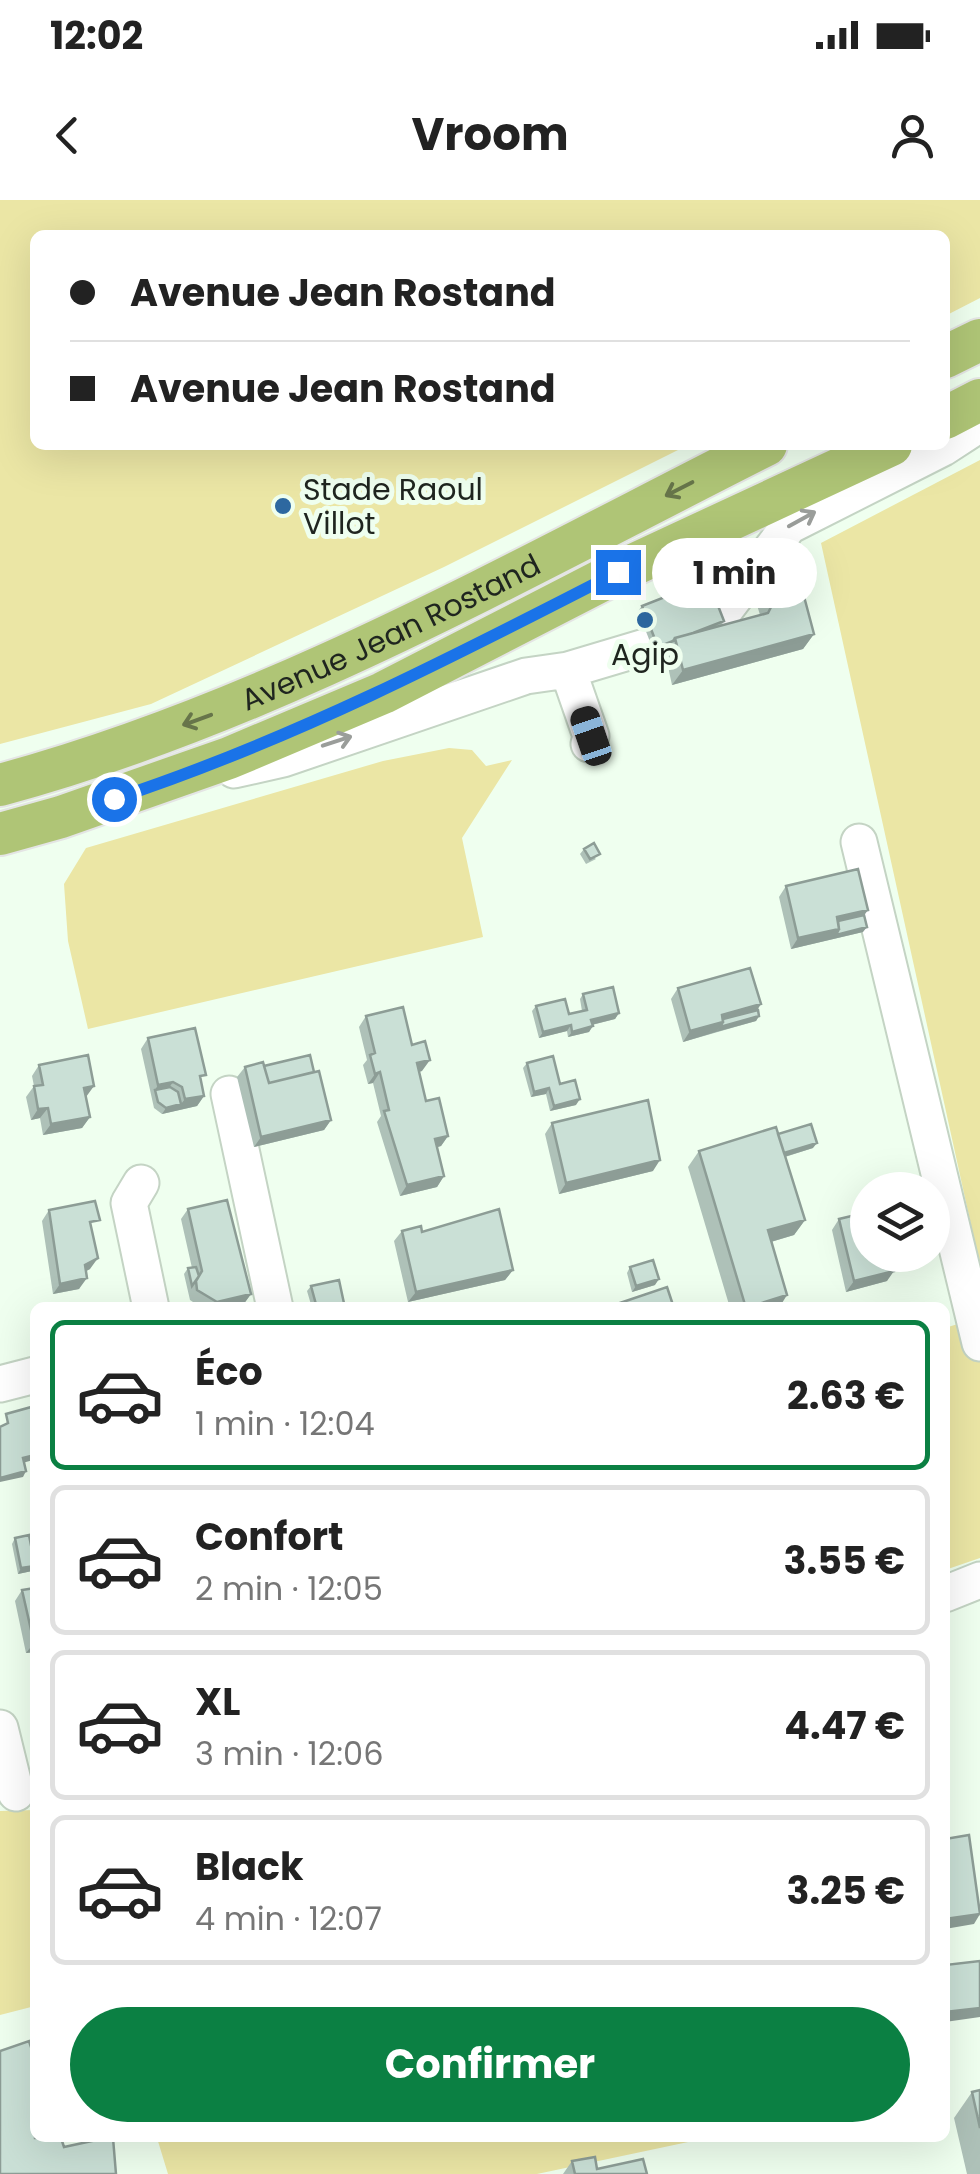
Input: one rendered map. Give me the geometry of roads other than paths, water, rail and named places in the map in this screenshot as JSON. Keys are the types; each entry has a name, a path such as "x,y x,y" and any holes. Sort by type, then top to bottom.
{"main road":[{"path":"950,355 980,340"},
{"path":"950,415 980,400"},
{"name":"Avenue Jean Rostand","path":"0,785 208,716 392,632 756,450"},
{"name":"Avenue Jean Rostand","path":"0,834 140,790 383,693 618,572 880,450"}],"street":[{"path":"950,443 980,424"},
{"path":"140,790 283,759 526,676 568,670 712,627 789,526 939,450"},
{"path":"568,670 591,736 589,744"},
{"path":"859,842 980,1343"},
{"path":"229,1094 274,1302"},
{"path":"141,1183 129,1203 150,1302"},
{"path":"0,1384 30,1376"},
{"path":"950,1592 980,1580"},
{"path":"0,1728 17,1793"}],"place":[{"name":"Stade Raoul Villot","path":"283,506"},
{"name":"Agip","path":"645,620"}]}
